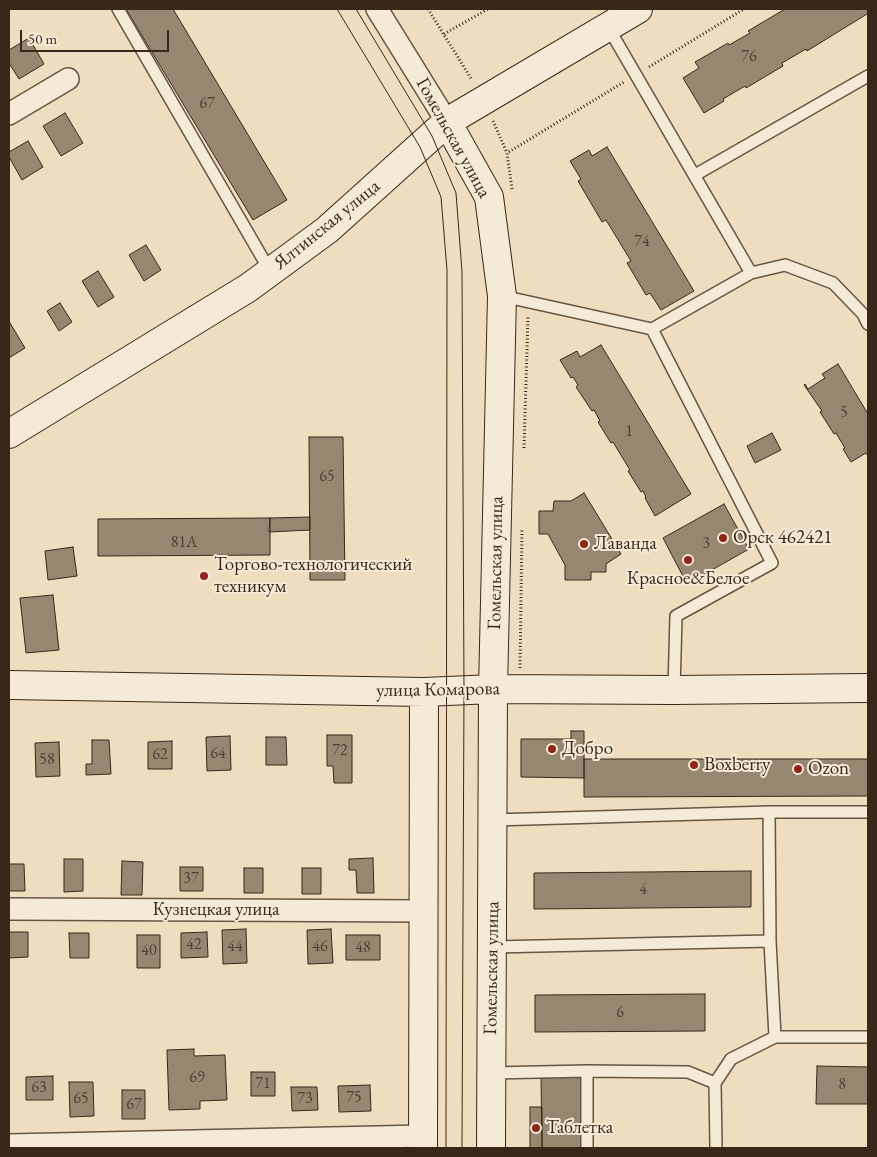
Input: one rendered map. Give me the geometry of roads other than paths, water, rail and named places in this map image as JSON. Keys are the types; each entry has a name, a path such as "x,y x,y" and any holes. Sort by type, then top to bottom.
{"main road":[{"name":"Ялтинская улица","path":"9,434 248,288 327,230 447,122 638,9"},
{"name":"Гомельская улица","path":"447,122 490,197 502,296 493,689 494,820 491,1148"},
{"name":"улица Комарова","path":"9,685 424,692 493,689 868,688"},
{"path":"423,1142 424,692"}],"street":[{"name":"Гомельская улица","path":"378,9 447,122"},
{"path":"9,114 68,79"},
{"name":"Кузнецкая улица","path":"9,909 424,911"},
{"path":"9,1144 423,1142"}],"lane":[{"path":"118,9 270,271"},
{"path":"608,27 751,273"},
{"path":"695,175 868,76"},
{"path":"502,296 652,329 751,273 785,265 833,283 863,314 868,324"},
{"path":"652,329 772,563 676,616 674,690"},
{"path":"769,812 770,941 775,1037"},
{"path":"494,820 769,812 868,812"},
{"path":"492,947 770,941"},
{"path":"716,1148 715,1083 732,1059 775,1037 868,1037"},
{"path":"491,1073 587,1071 688,1072 715,1083"},
{"path":"587,1071 587,1148"}],"tram line":[{"path":"337,9 420,147 441,197 447,270 446,1148"},
{"path":"356,9 432,136 456,193 462,272 464,690 462,1148"}],"place":[{"name":"Орск 462421","path":"723,538"},
{"name":"Лаванда","path":"584,544"},
{"name":"Красное&Белое","path":"688,560"},
{"name":"Торгово-технологический техникум","path":"204,576"},
{"name":"Добро","path":"552,749"},
{"name":"Boxberry","path":"694,765"},
{"name":"Ozon","path":"798,769"},
{"name":"Таблетка","path":"536,1128"}]}
